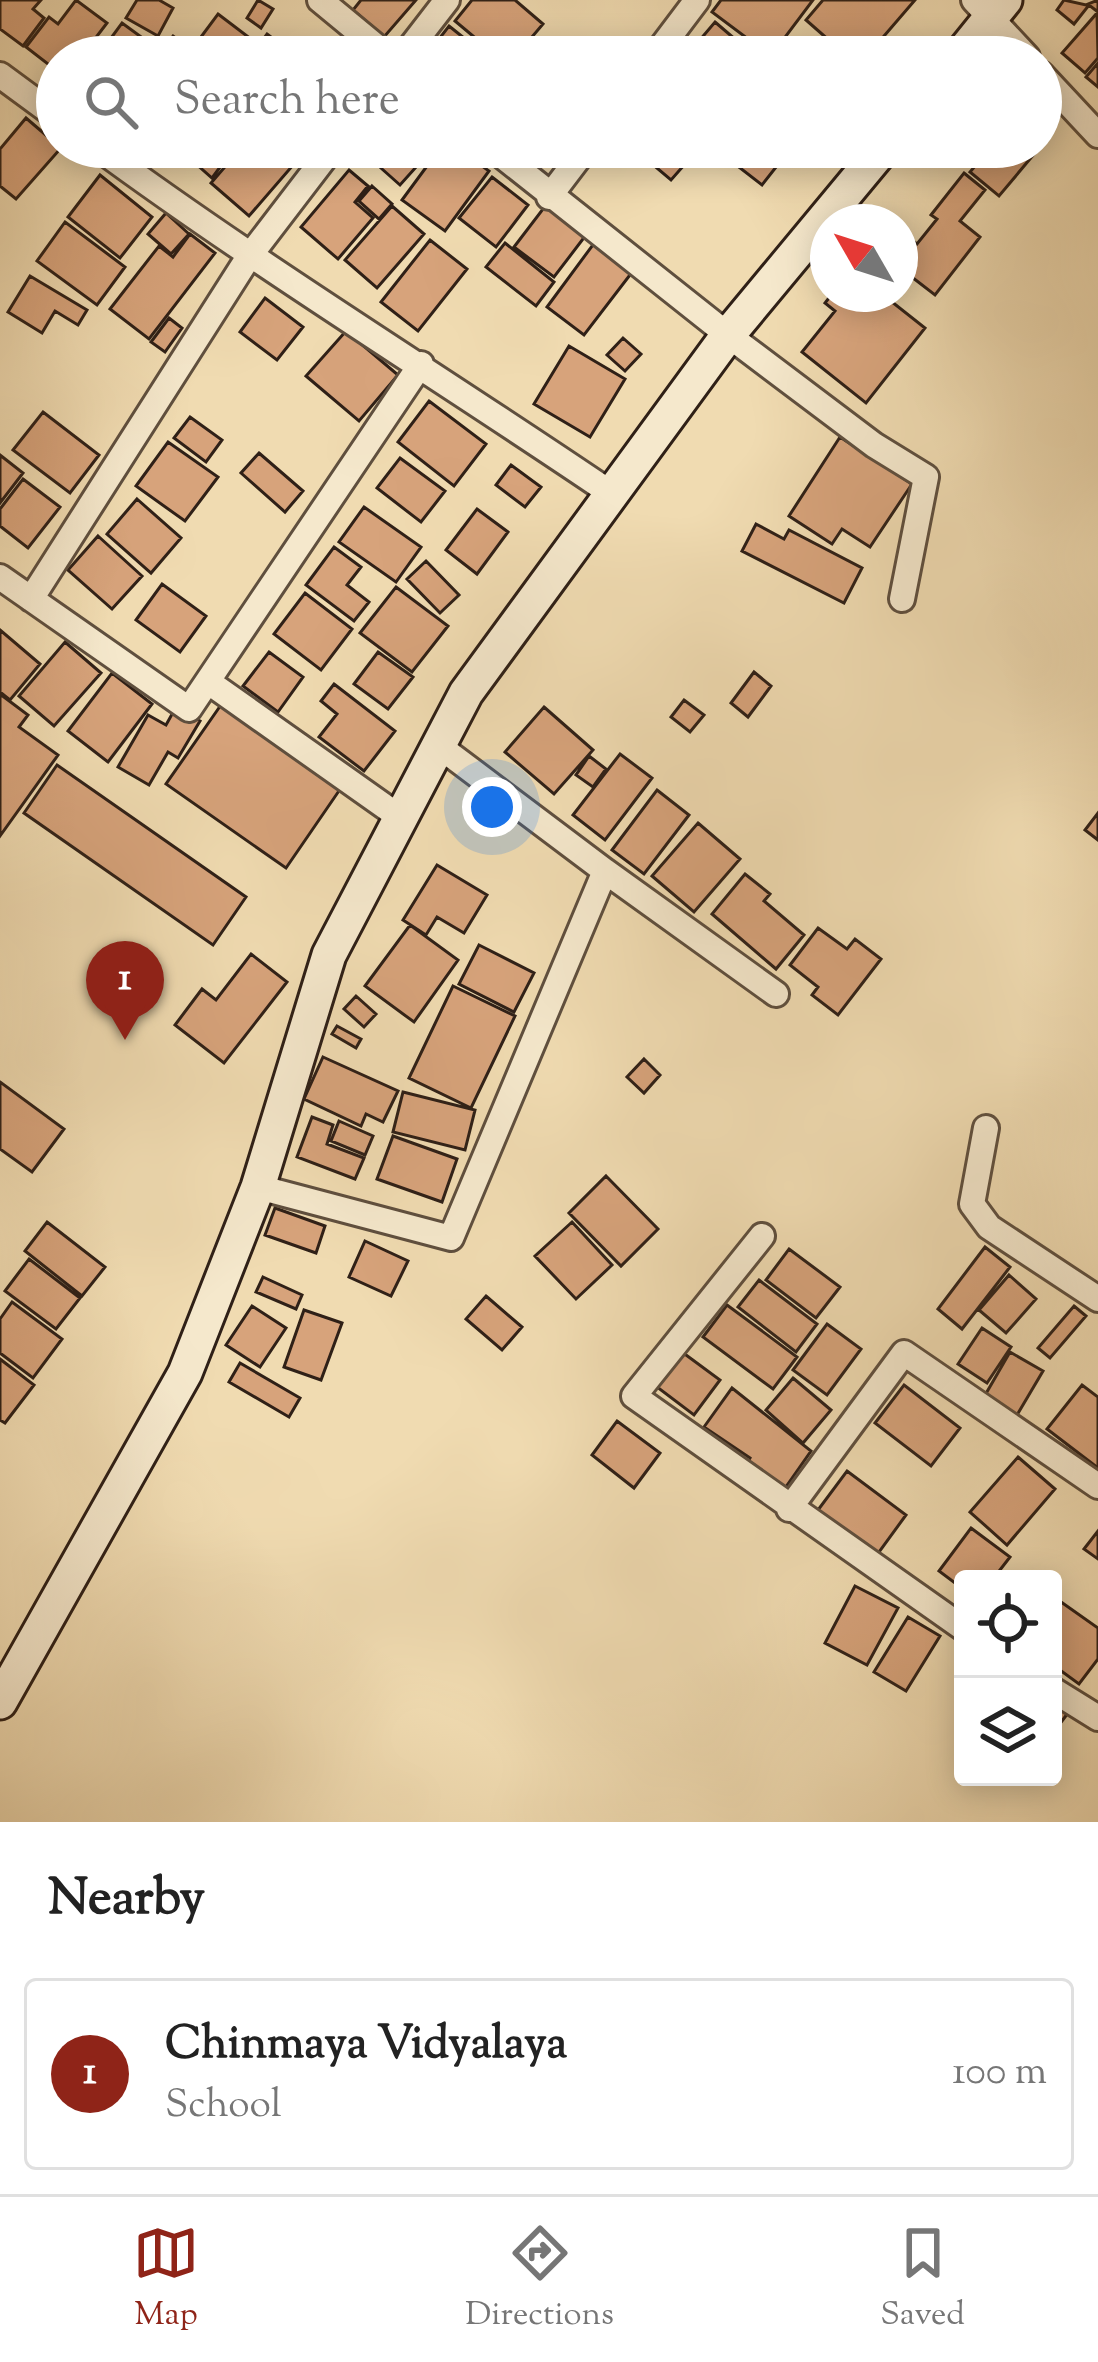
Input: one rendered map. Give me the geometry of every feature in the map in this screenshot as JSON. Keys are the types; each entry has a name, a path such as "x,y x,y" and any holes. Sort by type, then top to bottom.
{"main road":[{"path":"971,36 991,5"},
{"path":"0,1702 185,1372 258,1187 329,955 466,693 728,335 867,168"}],"street":[{"path":"320,0 364,36"},
{"path":"419,36 447,0"},
{"path":"670,36 697,0"},
{"path":"991,5 1012,36"},
{"path":"0,75 36,102"},
{"path":"1062,96 1098,135"},
{"path":"126,168 248,258 421,364 609,492"},
{"path":"31,598 248,258 318,168"},
{"path":"515,168 874,445 926,476 902,599"},
{"path":"549,197 571,168"},
{"path":"0,577 189,709 421,364"},
{"path":"210,683 401,818"},
{"path":"439,746 776,994"},
{"path":"258,1187 451,1238 604,871"},
{"path":"986,1128 972,1204 989,1227 1098,1299"},
{"path":"762,1236 634,1396 954,1622"},
{"path":"789,1509 904,1353 1098,1486"},
{"path":"1062,1696 1098,1718"}],"building":[{"path":"0,0 41,0 33,9 44,18 23,46 0,29"},
{"path":"76,0 107,23 97,36 36,36 36,55 26,47 49,17 58,24"},
{"path":"137,0 159,0 173,8 158,36 126,18"},
{"path":"258,0 273,9 261,28 247,18"},
{"path":"361,0 416,0 385,36 353,10"},
{"path":"472,0 515,0 543,24 533,36 473,36 455,21"},
{"path":"721,0 813,0 786,36 744,36 712,12"},
{"path":"823,0 915,0 884,36 824,36 806,20"},
{"path":"1064,0 1086,5 1098,0 1098,12 1089,5 1074,24 1057,10"},
{"path":"1097,13 1098,58 1085,73 1062,53"},
{"path":"218,14 247,36 202,36"},
{"path":"715,22 731,36 703,36"},
{"path":"122,23 140,36 112,36"},
{"path":"449,26 462,36 441,36"},
{"path":"1098,63 1098,87 1086,77"},
{"path":"26,118 36,127 36,168 43,168 16,199 0,186 0,149"},
{"path":"201,168 219,168 212,178"},
{"path":"224,168 291,168 249,216 211,183"},
{"path":"381,168 415,168 400,185"},
{"path":"426,168 489,171 445,231 402,200"},
{"path":"657,168 682,168 671,180"},
{"path":"740,168 775,168 762,185"},
{"path":"973,168 1022,168 999,196 970,172"},
{"path":"349,170 368,186 355,202 373,218 338,259 301,227"},
{"path":"964,173 985,190 960,221 980,237 935,295 918,282 918,243 937,219 931,215"},
{"path":"100,175 152,217 120,258 68,217"},
{"path":"492,177 528,205 496,247 459,218"},
{"path":"372,186 392,204 379,219 359,201"},
{"path":"546,205 586,235 554,277 514,247"},
{"path":"392,206 424,234 377,288 345,260"},
{"path":"166,213 189,234 171,254 148,234"},
{"path":"65,222 125,267 97,305 37,261"},
{"path":"190,234 215,253 149,339 110,309 159,246 173,257"},
{"path":"430,240 467,269 418,331 381,302"},
{"path":"595,242 633,271 584,335 547,307"},
{"path":"505,243 554,282 536,306 486,267"},
{"path":"30,276 87,310 78,325 55,311 42,333 8,312"},
{"path":"265,298 303,327 277,360 240,332"},
{"path":"834,312 905,312 925,328 866,403 802,352"},
{"path":"169,318 182,328 165,352 151,342"},
{"path":"346,331 398,375 359,421 306,376"},
{"path":"623,338 641,354 625,371 607,355"},
{"path":"569,346 625,379 590,437 534,404"},
{"path":"429,401 486,444 454,486 398,442"},
{"path":"43,412 99,455 70,493 13,450"},
{"path":"190,417 222,440 206,462 174,438"},
{"path":"840,437 912,484 870,547 842,529 832,544 789,516"},
{"path":"168,442 218,477 185,521 136,486"},
{"path":"259,453 303,491 285,512 241,473"},
{"path":"0,455 23,473 0,503"},
{"path":"400,458 445,491 421,522 377,488"},
{"path":"511,465 541,487 525,507 496,485"},
{"path":"23,479 60,507 28,548 0,526 0,509"},
{"path":"137,499 181,538 151,573 107,534"},
{"path":"364,507 421,547 396,582 339,542"},
{"path":"477,509 508,532 477,574 446,550"},
{"path":"756,524 784,539 789,530 862,568 844,603 742,551"},
{"path":"98,536 142,576 112,609 68,570"},
{"path":"334,547 361,567 347,585 369,602 354,621 306,585"},
{"path":"426,561 459,595 440,613 407,579"},
{"path":"162,584 206,616 180,652 136,620"},
{"path":"396,587 448,626 412,672 360,633"},
{"path":"305,593 352,629 321,670 274,634"},
{"path":"0,630 40,664 10,700 0,692"},
{"path":"65,642 101,673 54,726 19,696"},
{"path":"269,652 303,677 278,712 243,686"},
{"path":"378,652 413,677 388,709 354,684"},
{"path":"754,672 771,686 748,717 731,703"},
{"path":"112,673 152,704 108,762 68,731"},
{"path":"334,684 395,731 364,771 319,737 337,714 321,701"},
{"path":"0,694 28,715 19,727 58,755 0,836"},
{"path":"684,700 704,715 690,732 671,717"},
{"path":"223,702 343,785 286,868 166,784"},
{"path":"176,707 200,721 178,758 168,752 149,785 118,767 148,715 166,725"},
{"path":"544,707 593,750 554,794 505,752"},
{"path":"620,754 652,778 605,840 573,815"},
{"path":"589,756 606,769 593,787 576,775"},
{"path":"57,765 246,897 213,945 24,813"},
{"path":"657,790 689,815 644,874 612,850"},
{"path":"1098,813 1098,840 1085,830"},
{"path":"698,823 740,859 694,912 652,876"},
{"path":"437,865 487,895 464,933 437,917 426,935 403,920"},
{"path":"745,874 770,894 764,901 804,935 776,969 712,914"},
{"path":"410,925 458,960 414,1022 365,986"},
{"path":"818,928 847,949 855,939 881,959 838,1015 812,995 818,987 790,965"},
{"path":"479,945 534,973 514,1012 459,984"},
{"path":"251,954 287,982 224,1063 175,1025 202,989 216,1000"},
{"path":"453,986 515,1016 471,1108 409,1078"},
{"path":"356,996 376,1014 364,1027 344,1009"},
{"path":"337,1026 361,1039 356,1048 332,1034"},
{"path":"323,1057 398,1091 383,1122 366,1114 361,1126 304,1099"},
{"path":"644,1059 660,1075 644,1093 627,1077"},
{"path":"0,1082 64,1129 32,1172 0,1149"},
{"path":"403,1092 475,1110 465,1150 393,1132"},
{"path":"312,1117 333,1125 327,1144 364,1158 355,1179 297,1157"},
{"path":"339,1121 373,1136 365,1155 331,1141"},
{"path":"393,1136 457,1159 442,1202 377,1179"},
{"path":"606,1176 658,1229 621,1266 569,1213"},
{"path":"275,1208 325,1226 316,1253 265,1235"},
{"path":"47,1222 105,1267 82,1296 25,1251"},
{"path":"572,1222 612,1265 576,1299 535,1256"},
{"path":"365,1241 408,1261 391,1296 349,1277"},
{"path":"985,1247 1010,1267 962,1329 938,1309"},
{"path":"789,1249 840,1287 816,1318 766,1280"},
{"path":"29,1259 80,1298 56,1329 5,1291"},
{"path":"1009,1275 1036,1299 1006,1333 979,1310"},
{"path":"263,1277 302,1295 296,1309 256,1292"},
{"path":"759,1280 817,1324 796,1352 738,1307"},
{"path":"486,1296 522,1327 502,1350 466,1319"},
{"path":"12,1302 62,1339 33,1378 0,1353 0,1319"},
{"path":"727,1305 797,1357 773,1389 703,1337"},
{"path":"252,1306 286,1328 260,1367 226,1345"},
{"path":"1074,1306 1086,1316 1050,1358 1038,1348"},
{"path":"304,1310 342,1323 321,1380 284,1367"},
{"path":"827,1324 861,1349 827,1395 793,1370"},
{"path":"982,1328 1011,1347 987,1383 958,1364"},
{"path":"682,1352 720,1380 694,1415 657,1387"},
{"path":"1010,1352 1043,1371 1017,1415 984,1397"},
{"path":"0,1359 34,1385 5,1423 0,1420"},
{"path":"240,1363 300,1398 289,1417 229,1382"},
{"path":"793,1378 831,1410 803,1443 766,1410"},
{"path":"904,1385 960,1428 931,1466 875,1423"},
{"path":"1082,1385 1098,1397 1098,1468 1047,1429"},
{"path":"732,1388 811,1451 783,1491 746,1465 750,1458 704,1427"},
{"path":"617,1421 660,1453 634,1488 592,1455"},
{"path":"1018,1457 1055,1489 1007,1545 970,1512"},
{"path":"847,1471 906,1515 874,1559 815,1514"},
{"path":"971,1528 1010,1557 1000,1570 954,1570 954,1582 939,1571"},
{"path":"1098,1531 1098,1559 1084,1549"},
{"path":"855,1586 898,1608 867,1665 825,1643"},
{"path":"1062,1603 1098,1628 1098,1659 1079,1684 1062,1672"},
{"path":"908,1617 940,1636 906,1691 874,1672"}],"place":[{"name":"Chinmaya Vidyalaya","path":"125,1040"}]}
